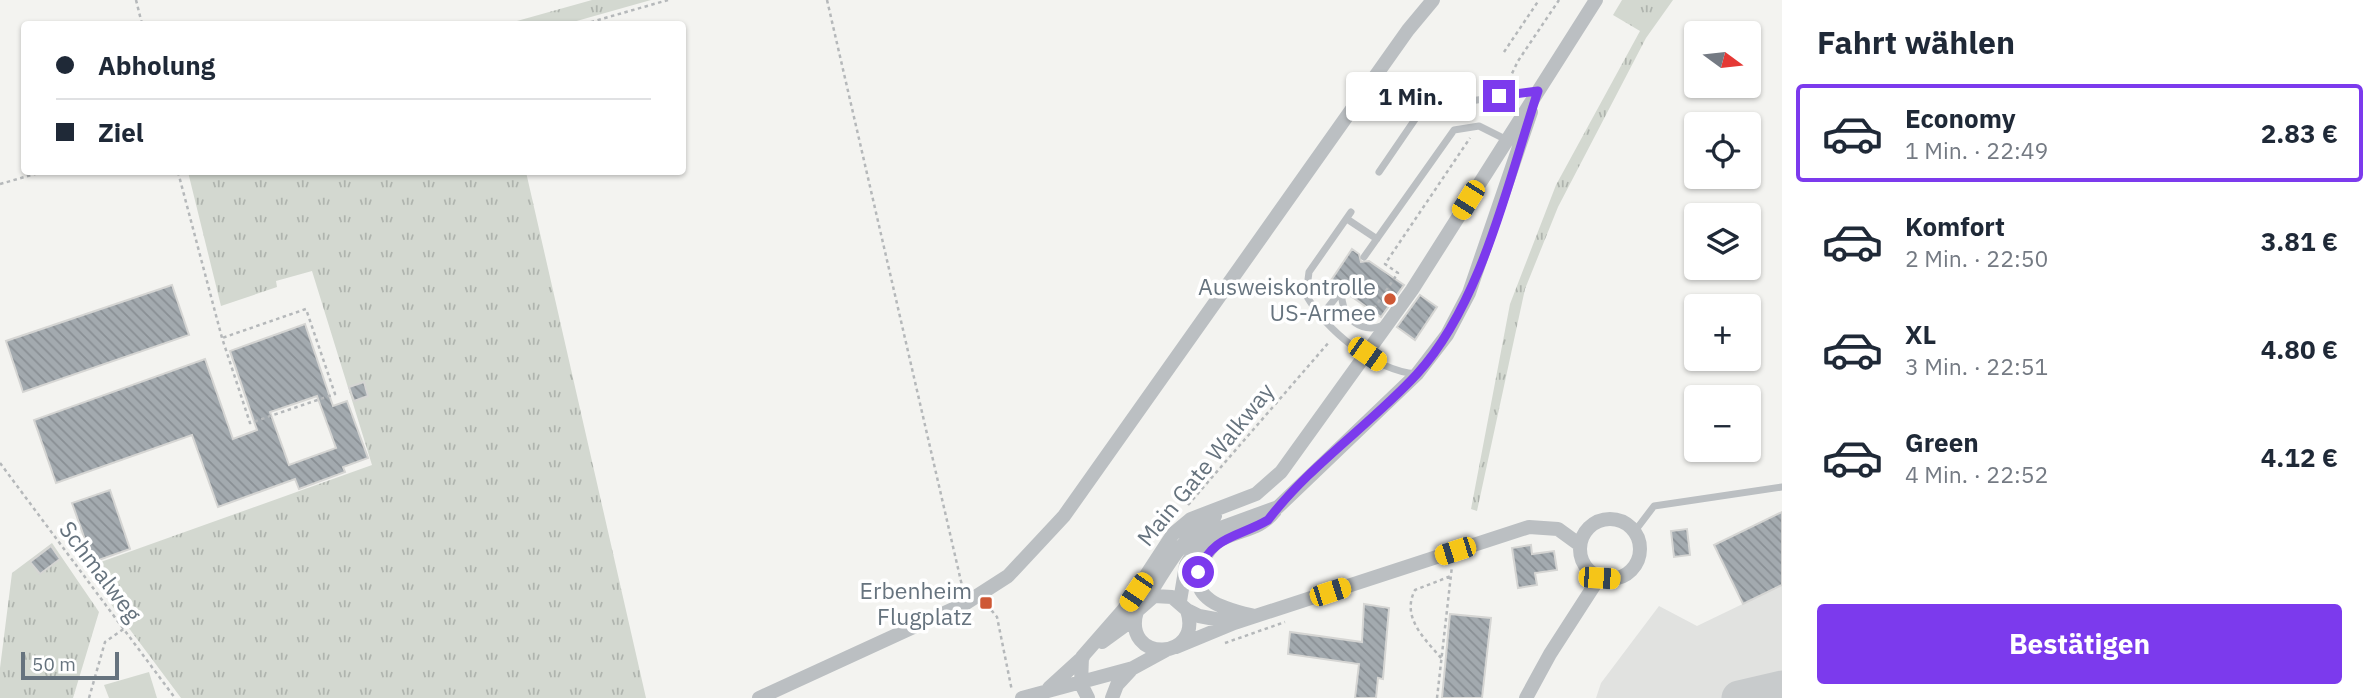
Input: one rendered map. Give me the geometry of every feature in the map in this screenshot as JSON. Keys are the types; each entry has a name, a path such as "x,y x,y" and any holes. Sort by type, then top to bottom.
{"street":[{"path":"759,698 966,603 1008,576 1064,516 1408,30 1433,0"},
{"path":"1048,689 1082,657 1124,609 1173,534 1191,519 1256,494 1281,472 1390,322 1596,0"},
{"path":"1255,616 1213,604 1198,586 1198,572 1203,559 1216,543 1249,531 1268,520 1278,507 1417,374 1457,319 1538,91"},
{"path":"1082,657 1135,618 1179,548 1194,530 1234,504"},
{"path":"1135,618 1135,627 1143,642 1150,648 1172,648 1187,634 1189,618 1183,606 1186,565 1202,538 1222,527 1278,507"},
{"path":"1610,519 1624,522 1635,531 1641,550 1634,568 1618,579 1599,578 1588,570 1581,558 1580,545 1591,527 1610,519"},
{"path":"1022,698 1133,668 1172,648 1234,623 1530,527 1558,529 1580,545"},
{"path":"1526,698 1550,654 1599,578"},
{"path":"1146,600 1163,595 1214,621 1234,623"},
{"path":"1082,657 1081,684 1088,698"},
{"path":"1112,698 1117,684 1133,668"}],"lane":[{"path":"1379,172 1418,115 1430,107 1538,91"},
{"path":"1364,257 1454,130 1479,126 1519,149"},
{"path":"1377,239 1349,215 1306,282 1306,295 1321,316 1367,354 1397,371 1417,374"},
{"path":"1321,316 1342,290 1343,310 1353,322 1372,329 1390,322"},
{"path":"1635,531 1654,506 1782,487"}],"path":[{"path":"136,0 141,21"},
{"path":"594,21 668,0"},
{"path":"827,0 966,603"},
{"path":"1504,52 1539,0"},
{"path":"1499,96 1518,61 1559,0"},
{"path":"1353,322 1371,313 1398,273 1385,264 1479,126"},
{"path":"0,184 32,175"},
{"path":"179,175 222,338 250,423 335,394 306,309 222,338"},
{"name":"Main Gate Walkway","path":"1185,509 1316,354 1339,333"},
{"name":"Schmalweg","path":"0,463 175,698"},
{"path":"1437,698 1452,564"},
{"path":"1441,658 1414,624 1410,610 1415,590 1451,576"},
{"path":"986,603 997,617 1014,698"},
{"path":"89,698 105,642 125,628"}],"shaded area":[{"path":"1782,585 1782,698 1596,698 1601,683 1659,606 1697,626"}],"green space":[{"path":"592,0 651,0 577,21 517,21"},
{"path":"1622,0 1673,0 1646,38 1558,207 1525,289 1477,511 1471,509 1510,304 1556,185 1640,31 1613,15"},
{"path":"189,175 527,175 646,698 181,698 84,568 372,465 312,271 276,281 277,287 221,306"},
{"path":"52,543 99,612 73,698 0,698 0,668 12,573"},
{"path":"149,672 157,698 109,698 104,685"}],"building":[{"path":"1352,249 1359,254 1361,262 1369,261 1404,285 1381,317 1348,294 1345,285 1337,286 1330,282"},
{"path":"172,285 189,335 23,392 6,341"},
{"path":"1420,295 1437,307 1415,340 1397,327"},
{"path":"305,324 333,406 347,401 368,458 343,467 345,472 299,489 295,479 218,507 192,435 56,483 34,420 205,359 233,439 257,430 230,351","holes":["317,396 336,448 289,465 270,412"]},
{"path":"364,382 368,396 354,401 349,387"},
{"path":"110,490 130,549 93,562 72,503"},
{"path":"1782,512 1782,585 1743,604 1714,545"},
{"path":"1687,529 1690,555 1674,557 1671,531"},
{"path":"1531,545 1532,554 1554,551 1557,570 1535,573 1537,585 1518,588 1512,548"},
{"path":"51,546 60,559 40,574 30,562"},
{"path":"1364,604 1389,608 1383,679 1378,678 1376,698 1355,698 1359,664 1288,654 1290,632 1362,642"},
{"path":"1450,614 1491,618 1482,698 1442,698"}],"taxiway":[{"path":"1739,698 1782,688"}],"place":[{"name":"Ausweiskontrolle US-Armee","path":"1390,299"},
{"name":"Erbenheim Flugplatz","path":"986,603"}],"route":[{"path":"1198,572 1203,559 1216,543 1249,531 1268,520 1278,507 1417,374 1447,335 1469,293 1538,91 1499,96"}]}
